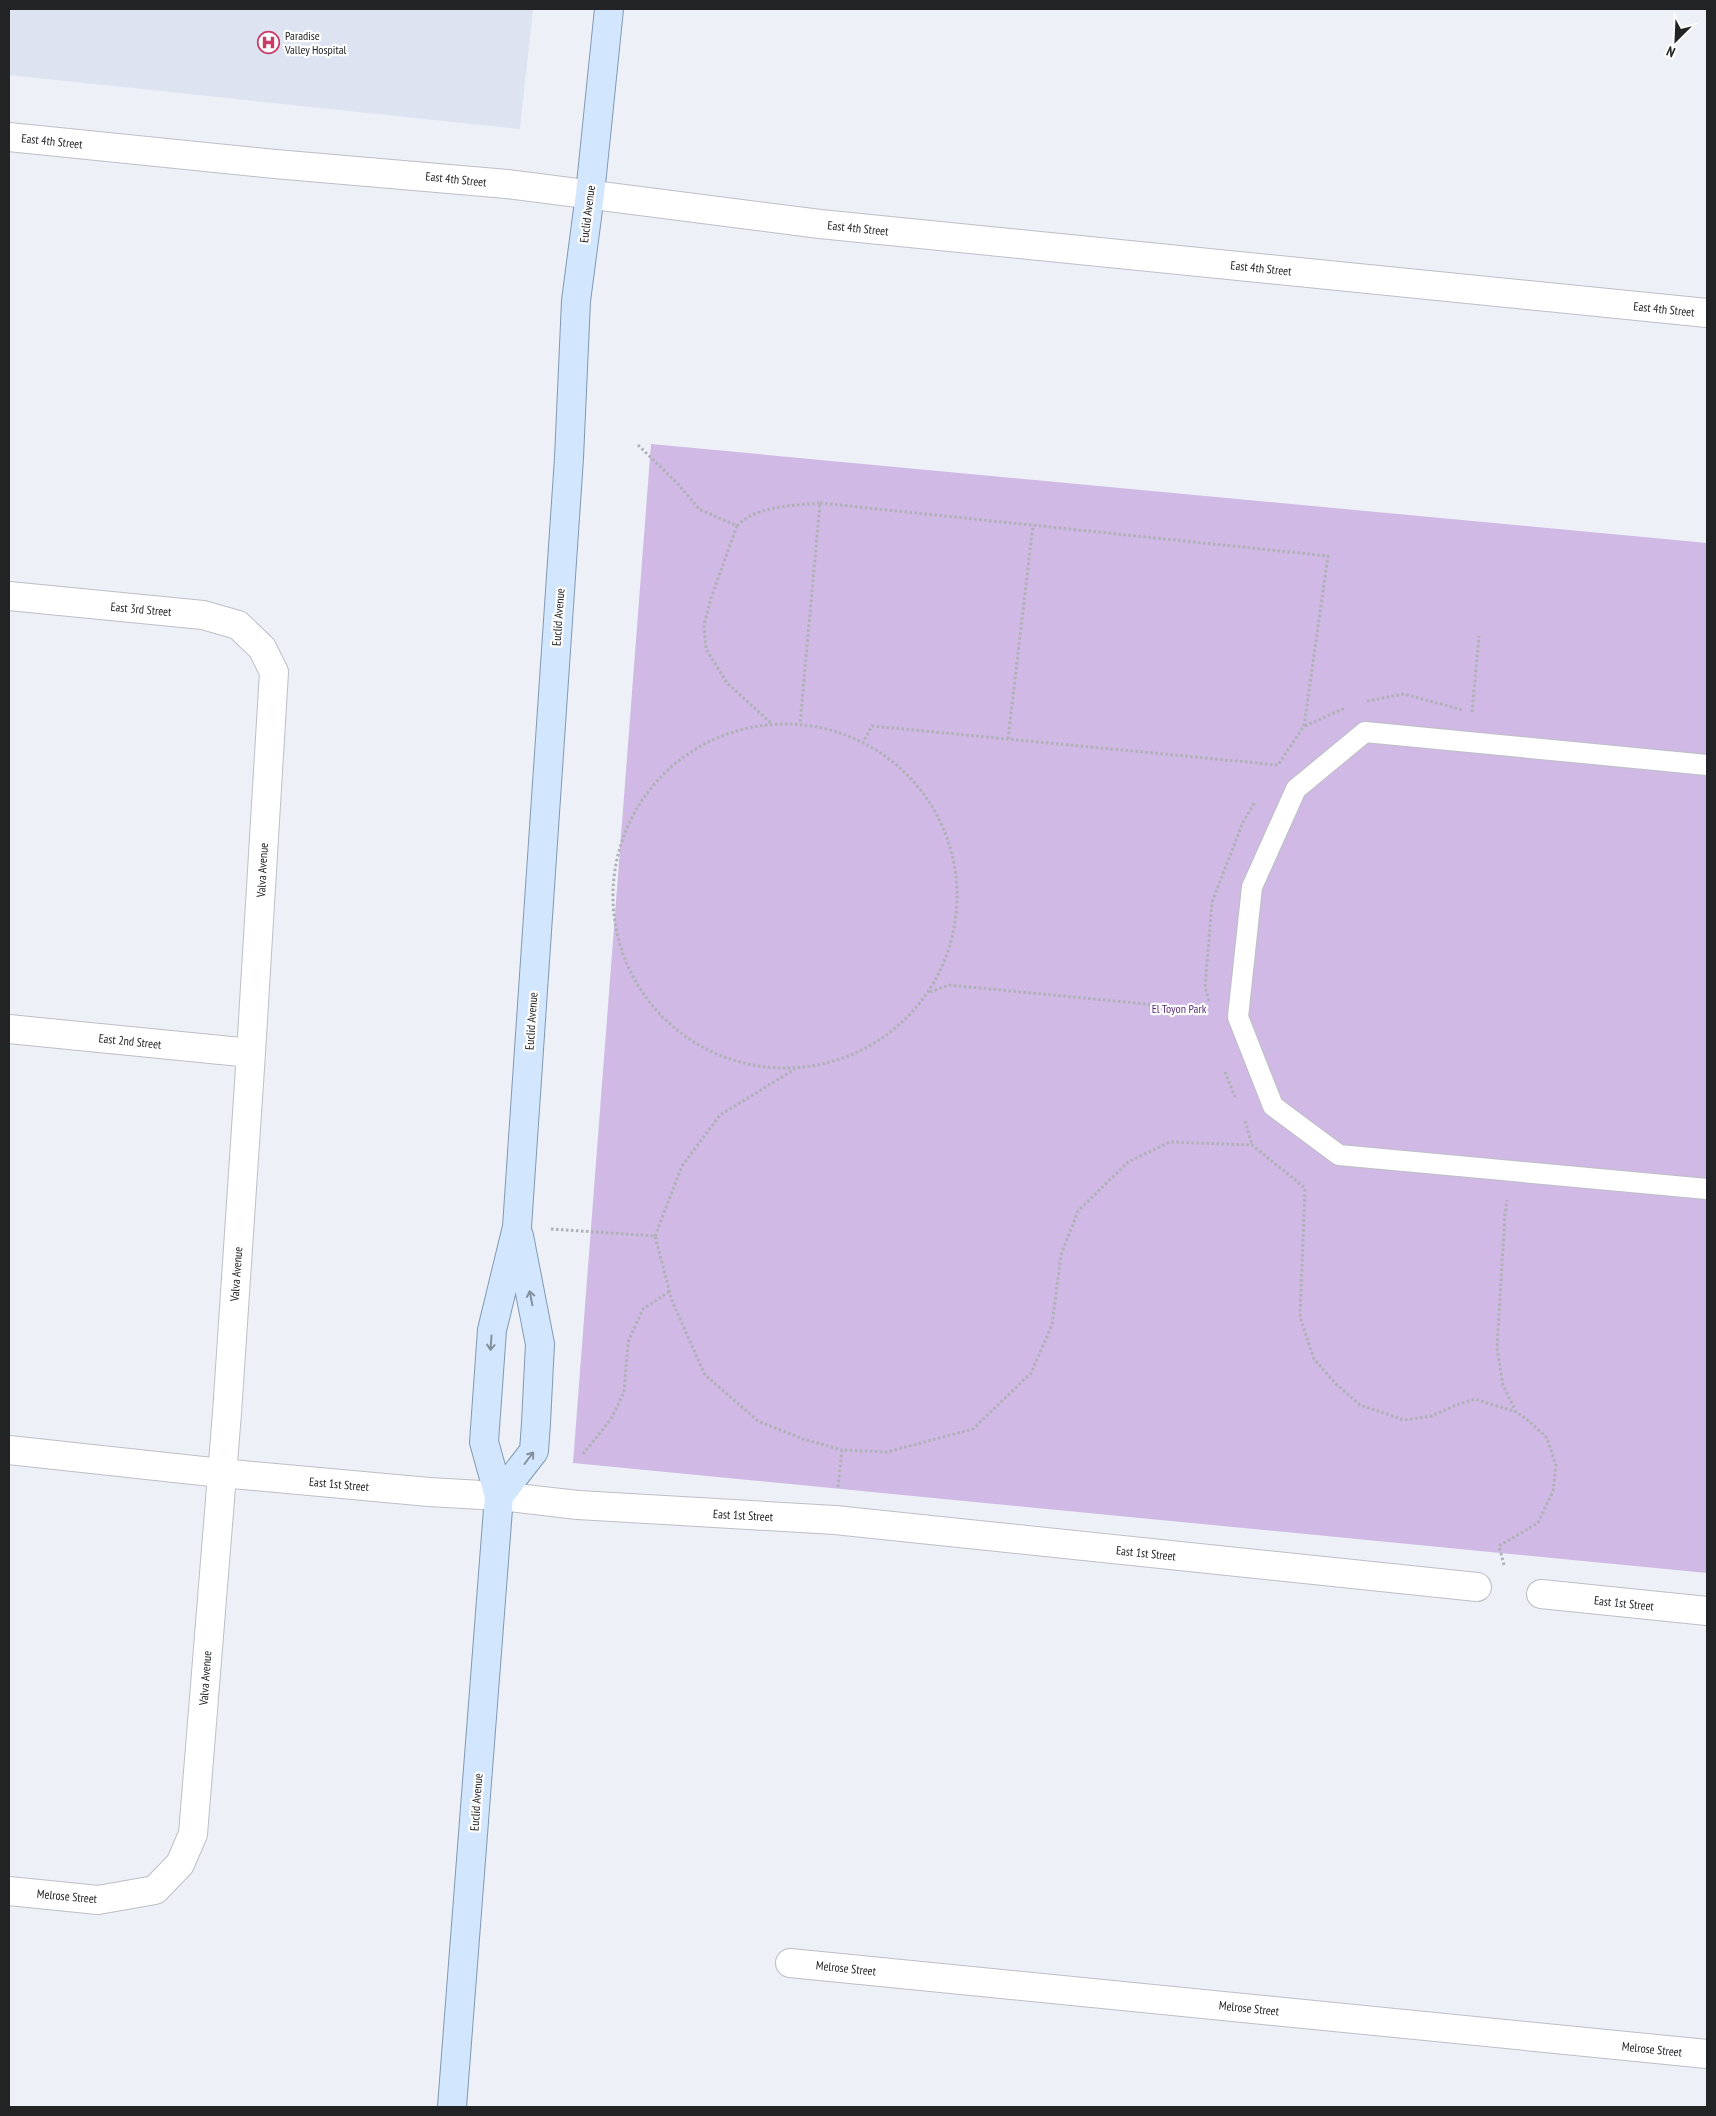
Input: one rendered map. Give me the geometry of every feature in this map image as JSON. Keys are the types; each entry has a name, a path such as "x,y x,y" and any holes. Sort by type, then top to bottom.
{"main road":[{"name":"Euclid Avenue","path":"452,2107 499,1496 484,1442 492,1330 517,1227 569,458 576,301 590,194 609,9"},
{"name":"Euclid Avenue","path":"499,1496 534,1451 536,1423 540,1344 517,1227"}],"street":[{"name":"East 4th Street","path":"9,137 275,164 426,176 590,194 820,224 1707,313"},
{"name":"East 3rd Street","path":"9,596 204,615 238,625 262,648"},
{"name":"Valva Avenue","path":"155,1890 180,1864 193,1834 251,1053 274,672 262,648"},
{"name":"East 2nd Street","path":"9,1029 251,1053"},
{"name":"East 1st Street","path":"9,1450 221,1473 429,1492 499,1496 578,1505 835,1520 1477,1588"},
{"name":"East 1st Street","path":"1542,1594 1707,1611"},
{"name":"Melrose Street","path":"9,1891 98,1900 155,1890"},
{"name":"Melrose Street","path":"790,1963 1707,2054"}],"lane":[{"path":"1707,765 1365,732 1296,789 1252,887 1238,1018 1272,1106 1339,1155 1707,1189"}],"path":[{"path":"638,445 678,484 699,509 737,526"},
{"path":"800,724 820,503"},
{"path":"772,724 727,682 706,649 704,625 710,598 737,526 747,516 774,508 820,503 1328,556 1304,726 1278,765 872,726 863,742"},
{"path":"1008,739 1034,525"},
{"path":"1363,702 1404,694 1472,712 1479,636"},
{"path":"1304,726 1346,707"},
{"path":"772,724 800,724 832,730 863,742 898,765 926,796 946,833 956,873 957,915 948,956 929,992 893,1032 847,1058 795,1069 736,1062 682,1035 640,992 616,936 612,877 629,820 664,771 714,738 772,724"},
{"path":"929,992 949,985 1211,1010"},
{"path":"795,1069 720,1114 682,1166 655,1236 672,1301 705,1375 758,1421 803,1439 842,1450 887,1452 973,1429 1031,1373 1052,1325 1061,1255 1078,1211 1128,1162 1170,1142 1252,1145"},
{"path":"1225,1070 1237,1102"},
{"path":"1244,1117 1252,1145 1305,1188 1300,1317 1314,1360 1336,1384 1360,1405 1404,1420 1432,1416 1456,1404 1474,1399 1516,1412 1547,1438 1556,1466 1552,1491 1538,1524 1499,1546 1505,1573"},
{"path":"1512,1171 1505,1214 1497,1348 1503,1385 1516,1412"},
{"path":"584,1232 655,1236"},
{"path":"583,1454 611,1419 624,1392 628,1342 643,1308 670,1291"},
{"path":"835,1520 842,1450"}],"shaded area":[{"name":"Paradise Valley Hospital","path":"9,9 533,9 520,129 9,75"}],"green space":[{"name":"El Toyon Park","path":"651,444 1707,543 1707,1573 573,1463"}],"place":[{"name":"Paradise Valley Hospital","path":"269,42"}]}
